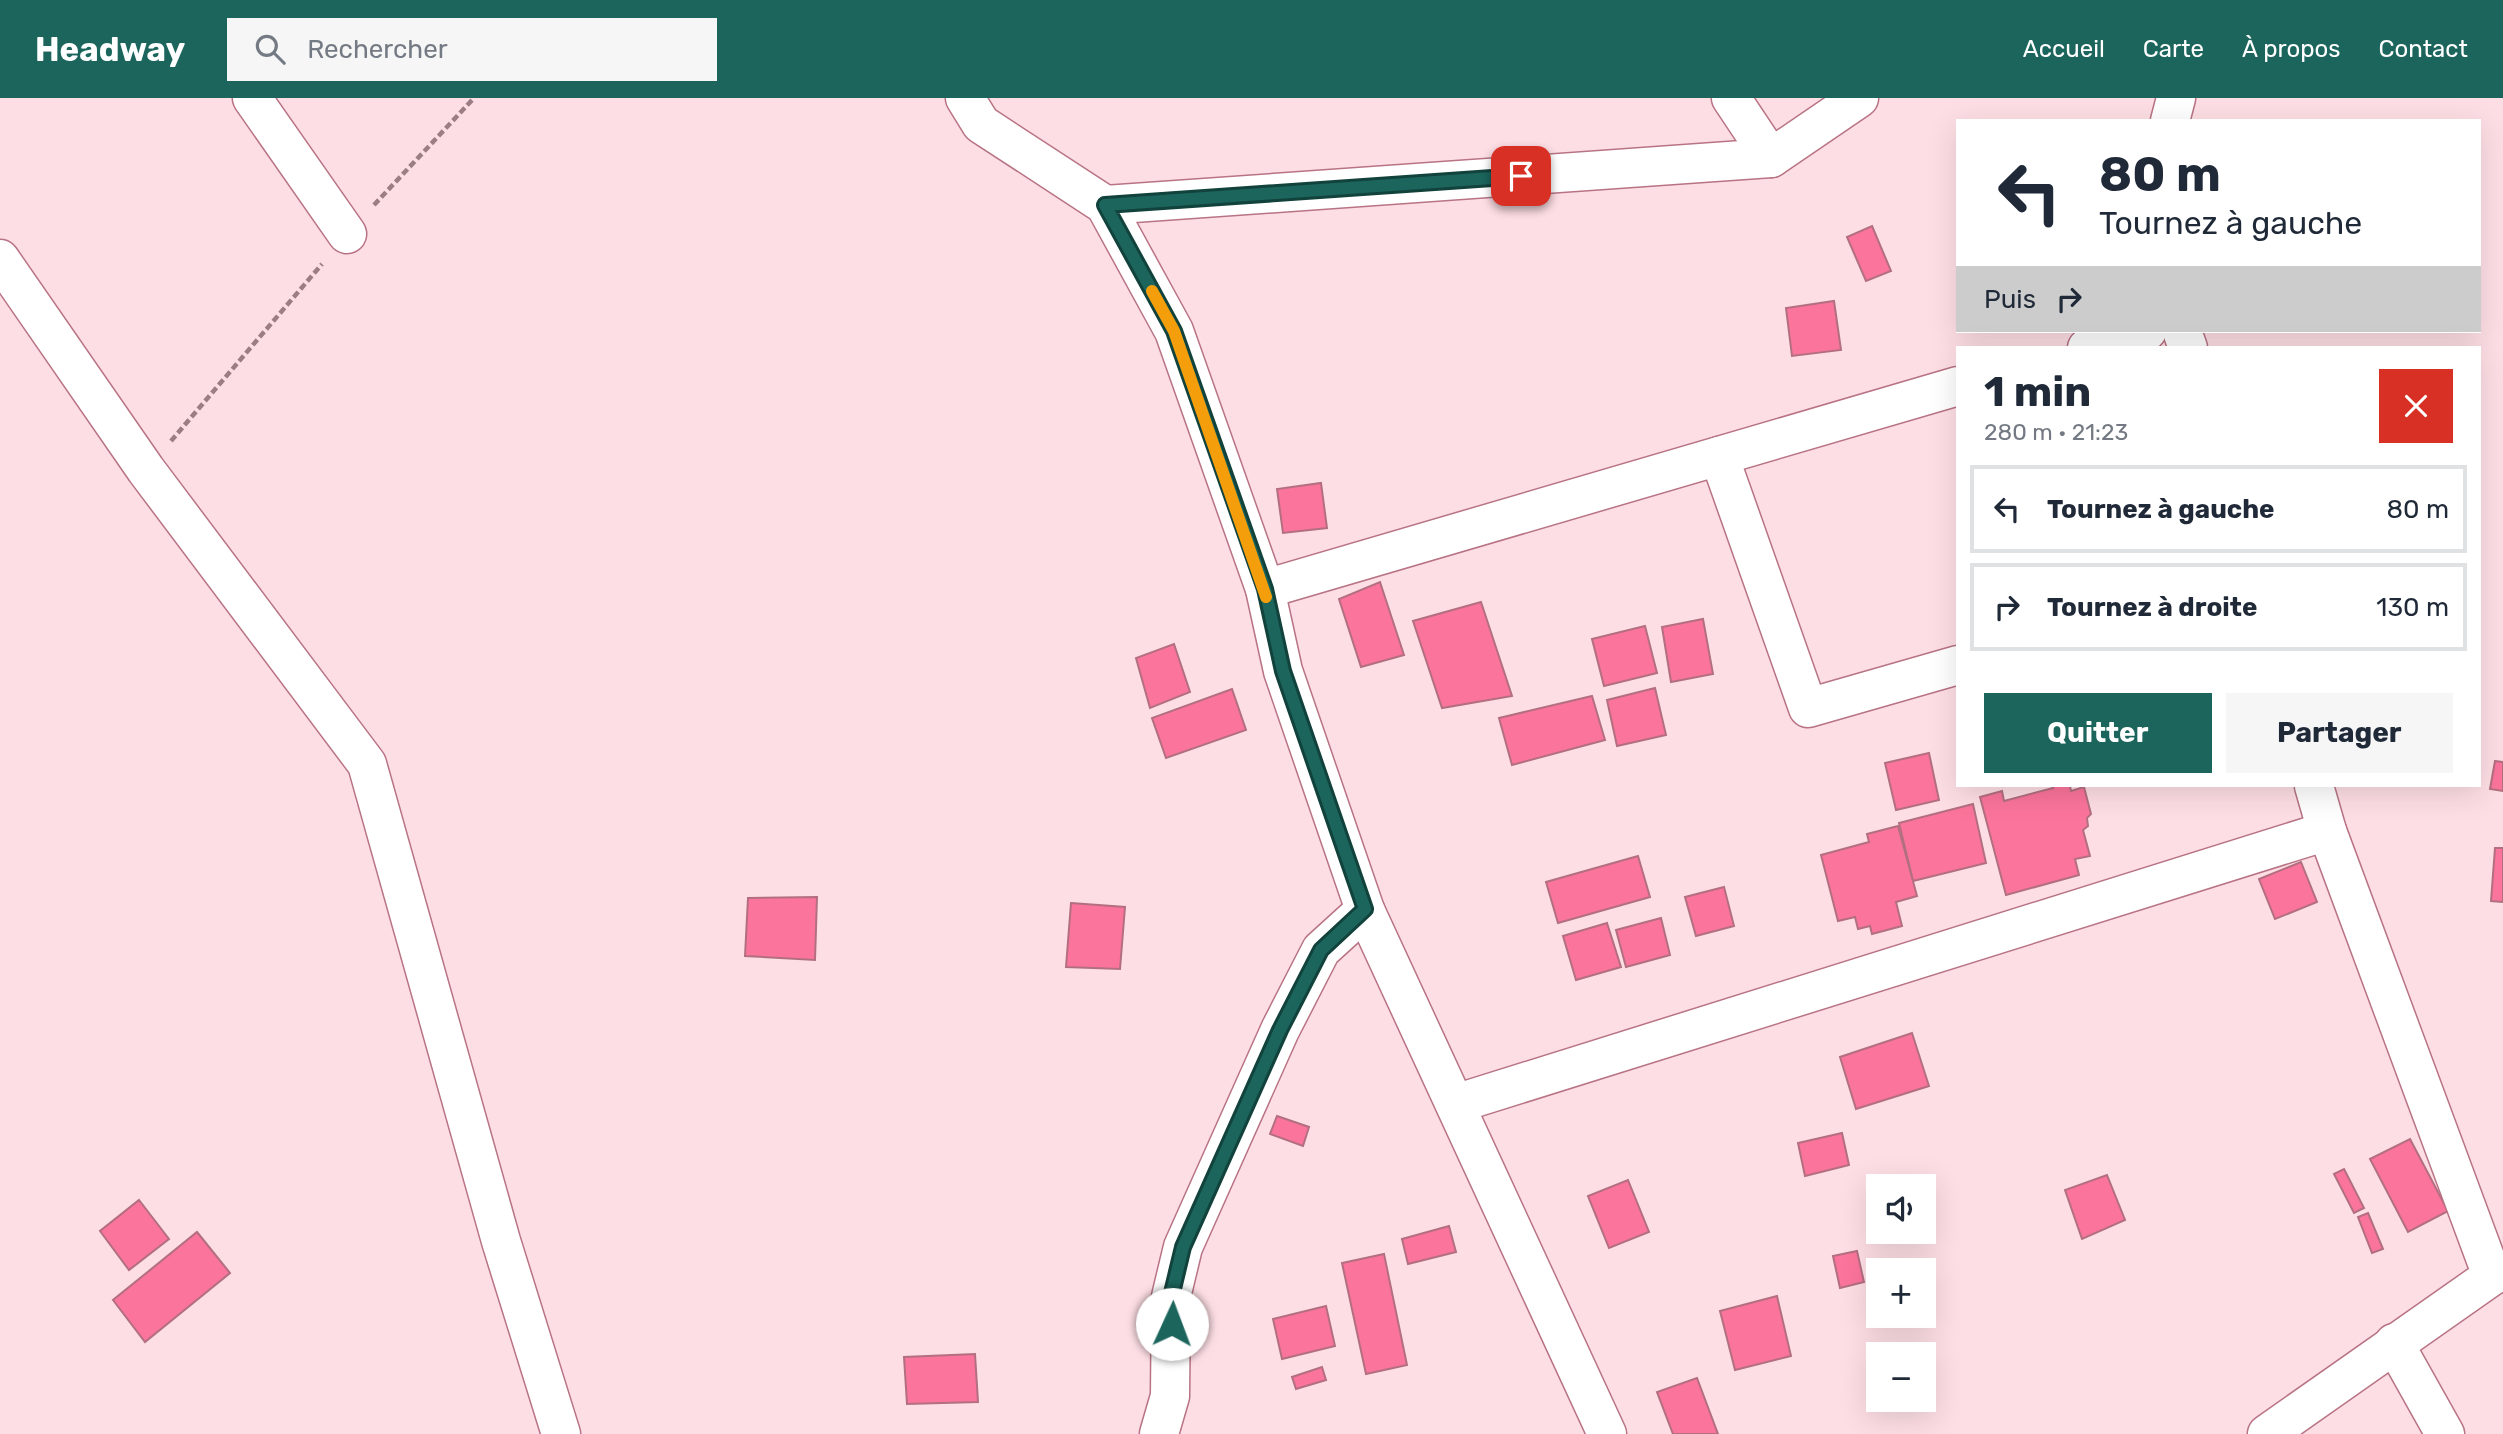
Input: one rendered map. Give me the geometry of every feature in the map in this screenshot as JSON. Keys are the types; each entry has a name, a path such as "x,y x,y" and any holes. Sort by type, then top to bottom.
{"street":[{"path":"252,98 347,234"},
{"path":"965,98 981,124 1105,205 1174,331 1265,589 1283,671 1365,909 1607,1434"},
{"path":"1731,98 1771,158"},
{"path":"1105,205 1771,158 1859,98"},
{"path":"2171,119 2176,98"},
{"path":"0,259 146,470 367,764 501,1241 561,1434"},
{"path":"2094,346 2140,333"},
{"path":"1265,589 1956,387"},
{"path":"1719,456 1808,708 1956,666"},
{"path":"2267,1434 2497,1273 2327,831 2314,787"},
{"path":"1455,1104 2327,831"},
{"path":"1159,1434 1170,1396 1171,1297 1183,1247 1280,1030 1321,950 1365,909"},
{"path":"2394,1343 2445,1434"}],"path":[{"path":"146,470 347,234 474,98"}],"building":[{"path":"1872,226 1891,271 1866,281 1847,237"},
{"path":"1834,301 1841,350 1792,356 1786,308"},
{"path":"1321,483 1327,528 1283,533 1277,489"},
{"path":"1380,582 1404,655 1361,667 1339,599"},
{"path":"1481,602 1512,696 1442,708 1413,621"},
{"path":"1703,619 1713,674 1671,682 1662,627"},
{"path":"1645,626 1657,673 1604,686 1592,639"},
{"path":"1174,644 1190,692 1150,708 1136,658"},
{"path":"1655,688 1666,735 1617,746 1607,700"},
{"path":"1232,689 1246,730 1166,758 1152,718"},
{"path":"1592,696 1605,740 1512,765 1499,718"},
{"path":"1929,753 1939,800 1896,810 1885,763"},
{"path":"2495,761 2503,762 2503,791 2490,789"},
{"path":"2070,787 2071,791 2084,787 2091,814 2087,818 2088,826 2083,830 2090,856 2075,859 2079,875 2006,895 1980,797 2002,791 2004,801 2053,788"},
{"path":"1973,804 1986,863 1913,881 1899,823"},
{"path":"1898,826 1917,896 1896,902 1902,926 1872,934 1870,926 1858,929 1855,917 1838,921 1821,855 1869,842 1867,834"},
{"path":"2495,848 2503,848 2503,902 2491,901"},
{"path":"1638,856 1650,897 1558,923 1546,882"},
{"path":"2301,862 2317,902 2275,919 2259,879"},
{"path":"1724,887 1734,926 1696,936 1685,897"},
{"path":"817,897 815,960 745,956 748,898"},
{"path":"1071,903 1125,907 1120,969 1066,967"},
{"path":"1661,918 1670,955 1626,967 1616,930"},
{"path":"1607,923 1621,967 1576,980 1563,936"},
{"path":"1912,1033 1929,1086 1856,1109 1840,1057"},
{"path":"1277,1116 1309,1127 1303,1146 1270,1134"},
{"path":"1842,1133 1849,1165 1805,1176 1798,1143"},
{"path":"2410,1139 2448,1211 2408,1232 2370,1159"},
{"path":"2344,1169 2364,1208 2354,1213 2334,1174"},
{"path":"2107,1175 2125,1220 2082,1239 2065,1190"},
{"path":"1628,1180 1649,1232 1609,1248 1588,1196"},
{"path":"139,1200 169,1239 129,1270 100,1231"},
{"path":"2368,1213 2383,1249 2372,1253 2358,1217"},
{"path":"1449,1226 1456,1252 1408,1264 1402,1239"},
{"path":"197,1232 230,1273 145,1342 113,1300"},
{"path":"1857,1251 1864,1282 1840,1288 1833,1256"},
{"path":"1384,1254 1407,1365 1366,1374 1342,1263"},
{"path":"1777,1296 1791,1356 1735,1370 1720,1311"},
{"path":"1326,1306 1335,1346 1282,1359 1273,1319"},
{"path":"975,1354 978,1402 907,1404 904,1357"},
{"path":"1322,1367 1326,1380 1296,1389 1292,1377"},
{"path":"1697,1378 1718,1434 1673,1434 1657,1392"}],"slow traffic":[{"path":"1152,291 1174,331 1266,597"}],"route":[{"path":"1172,1324 1171,1297 1183,1247 1280,1030 1321,950 1365,909 1283,671 1265,589 1174,331 1105,205 1521,176"}]}
